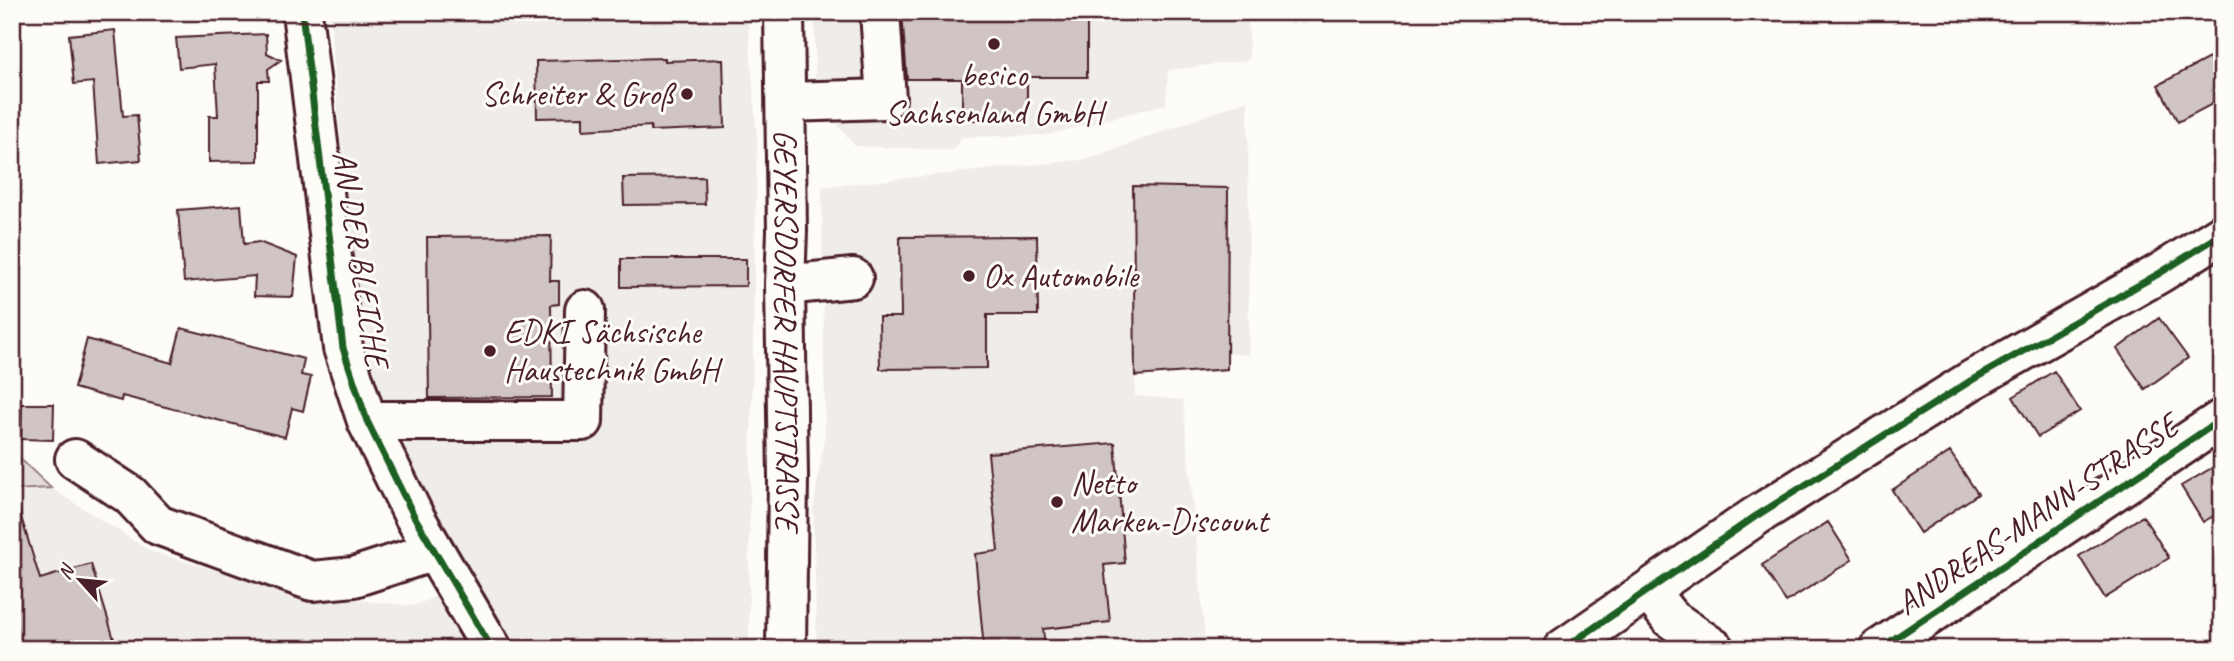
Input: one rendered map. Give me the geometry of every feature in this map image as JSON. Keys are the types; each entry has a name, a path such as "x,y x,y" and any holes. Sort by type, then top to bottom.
{"street":[{"name":"AN DER BLEICHE","path":"302,12 343,348 367,421 414,516 492,649"},
{"name":"GEYERSDORFER HAUPTSTRASSE","path":"784,12 788,477 786,649"},
{"path":"786,102 886,99 880,12"},
{"path":"1563,649 1756,516 1972,380 2160,273 2222,234"},
{"path":"785,285 853,278"},
{"path":"367,421 583,421 584,310"},
{"name":"ANDREAS-MANN-STRASSE","path":"1879,649 2222,419"},
{"path":"75,459 130,495 158,525 312,581 354,577 434,551"},
{"path":"1648,591 1670,618 1715,649"}],"shaded area":[{"path":"329,12 672,12 748,23 757,138 749,649 12,649 12,490 51,488 150,551 292,593 413,606 467,584 412,485 359,335"},
{"path":"815,12 1248,12 1249,60 1168,70 1166,104 1047,135 962,137 953,150 855,146 839,127 837,114 815,113"},
{"path":"1248,100 1249,355 1226,353 1227,372 1135,377 1135,396 1183,400 1206,649 817,649 813,511 825,434 822,187 1089,159"},
{"path":"12,451 51,488 12,490"}],"building":[{"name":"besico Sachsenland GmbH","path":"902,12 1087,12 1087,77 1027,77 1027,120 962,120 962,79 907,79"},
{"path":"115,30 123,116 137,115 141,160 99,164 93,82 74,84 69,35"},
{"path":"266,34 267,53 281,60 268,69 269,81 258,81 258,161 209,162 209,116 218,116 215,64 179,68 176,38"},
{"path":"665,58 665,61 723,59 725,128 651,131 651,126 583,130 583,117 537,118 536,61"},
{"path":"2209,58 2222,84 2222,99 2178,122 2158,85"},
{"path":"704,177 705,204 624,205 623,178"},
{"path":"1133,186 1228,188 1227,369 1135,376"},
{"path":"241,205 244,244 259,242 297,257 293,297 254,296 255,276 184,282 178,210"},
{"name":"EDKI Sächsische Haustechnik GmbH","path":"551,236 550,281 559,281 559,304 551,305 552,397 429,398 427,237"},
{"name":"Ox Automobile","path":"1037,236 1038,315 987,315 987,368 880,369 879,317 901,317 900,237"},
{"path":"621,259 746,259 746,286 621,287"},
{"path":"2159,318 2188,358 2145,389 2117,349"},
{"path":"181,328 304,359 301,375 311,377 303,411 292,408 285,437 122,396 121,401 74,388 87,339 172,363"},
{"path":"2054,371 2080,411 2038,437 2013,397"},
{"path":"22,404 54,404 53,440 21,439"},
{"name":"Netto Marken-Discount","path":"1115,443 1125,563 1104,565 1110,622 1043,629 1045,647 984,649 975,554 998,551 988,453"},
{"path":"1950,452 1978,494 1920,533 1892,490"},
{"path":"2222,462 2222,511 2203,522 2181,486"},
{"path":"18,507 40,579 91,564 117,649 12,649 12,508"},
{"path":"2143,516 2169,558 2105,598 2079,556"},
{"path":"1828,522 1852,560 1786,602 1762,565"}],"cycle path":[{"path":"302,12 343,348 367,421 414,516 492,649"},
{"path":"1563,649 1756,516 1972,380 2160,273 2222,234"},
{"path":"1879,649 2222,419"}],"place":[{"name":"besico Sachsenland GmbH","path":"994,44"},
{"name":"Schreiter & Groß","path":"687,94"},
{"name":"Ox Automobile","path":"969,276"},
{"name":"EDKI Sächsische Haustechnik GmbH","path":"490,351"},
{"name":"Netto Marken-Discount","path":"1057,502"}]}
